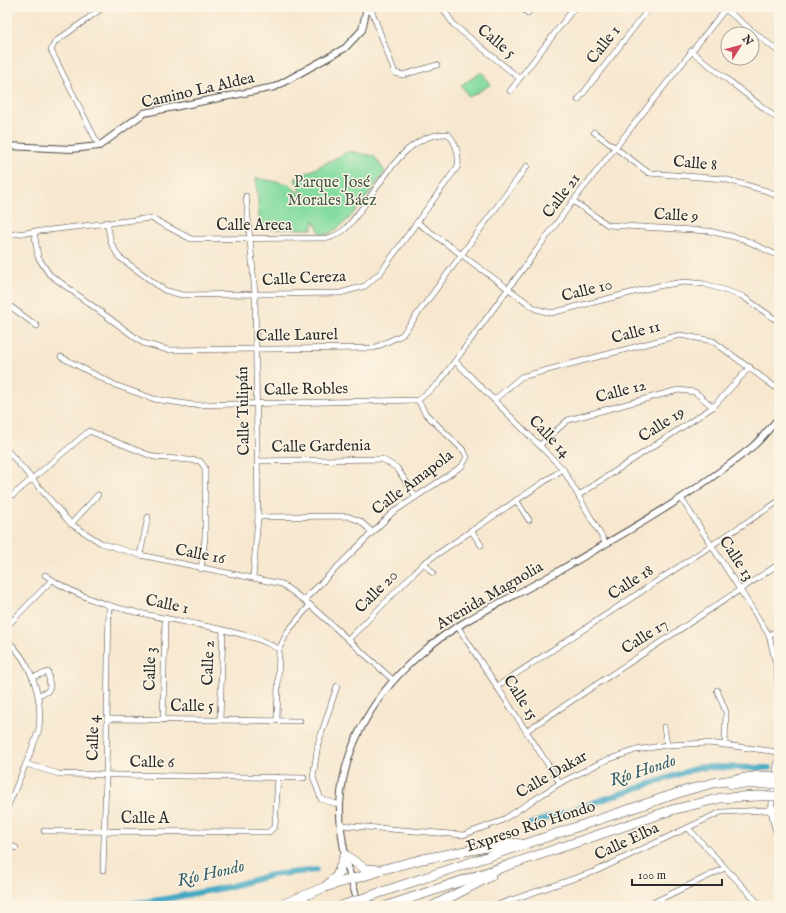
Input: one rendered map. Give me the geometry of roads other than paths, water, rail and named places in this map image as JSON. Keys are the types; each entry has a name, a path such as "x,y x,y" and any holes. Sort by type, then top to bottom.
{"highway":[{"name":"Expreso Río Hondo","path":"387,906 672,810 734,796 779,777"},
{"name":"Expreso Río Hondo","path":"341,906 700,787 734,779 758,786 779,796"},
{"path":"758,786 779,784"},
{"path":"758,786 779,790"},
{"path":"325,887 337,876 345,855 365,869 380,870 423,859 508,843 526,844"},
{"path":"433,906 491,876 500,868"},
{"path":"279,906 325,887 374,874 380,870"}],"street":[{"path":"367,7 373,14 395,73 403,75 437,65"},
{"name":"Camino La Aldea","path":"99,146 144,113 275,87 345,48 362,30 367,7"},
{"name":"Calle 5","path":"442,7 454,24 519,78"},
{"path":"520,7 528,13"},
{"path":"510,91 575,7"},
{"name":"Calle 1","path":"578,100 650,7"},
{"path":"726,8 779,52"},
{"name":"Calle 21","path":"418,400 438,384 573,201 726,8"},
{"path":"7,146 71,149 99,146 51,50 55,42 101,9"},
{"path":"691,51 779,120"},
{"name":"Calle 8","path":"594,132 649,173 724,179 768,191 779,197"},
{"name":"Calle Areca","path":"7,235 151,218 191,239 250,240 329,238 344,230 402,154 407,150 419,142 441,134 448,134 452,138 455,146"},
{"name":"Calle Cereza","path":"107,222 111,243 120,257 164,290 182,295 340,293 364,286 380,273 418,223 458,166 459,154 455,146"},
{"name":"Calle Laurel","path":"34,231 38,256 49,274 143,343 168,350 374,348 402,335 527,166"},
{"name":"Calle Tulipán","path":"246,196 255,294 258,516 253,577"},
{"name":"Calle 9","path":"573,201 608,224 708,231 743,239 779,256"},
{"name":"Calle 10","path":"418,223 536,309 551,313 658,286 684,282 705,284 742,296 779,322"},
{"path":"7,304 37,326"},
{"name":"Calle 11","path":"494,400 522,377 680,335 713,341 779,390"},
{"name":"Calle Robles","path":"61,357 115,385 154,399 193,404 418,400"},
{"name":"Calle 14","path":"455,361 540,445 563,470 606,544"},
{"name":"Calle 19","path":"579,496 713,407 750,367"},
{"name":"Calle 12","path":"540,445 568,420 678,390 695,392 713,407"},
{"name":"Calle Amapola","path":"304,600 392,513 462,466 467,457 464,451 425,413 418,400"},
{"name":"Avenida Magnolia","path":"359,906 345,855 341,825 340,805 344,774 354,741 369,711 393,680 425,649 458,627 606,544 681,498 753,446 779,418"},
{"path":"13,495 89,431 154,457 200,461 205,468 205,538 201,569"},
{"name":"Calle 16","path":"7,450 71,524 101,544 140,556 201,569 253,577 282,584 310,605 393,680"},
{"name":"Calle Gardenia","path":"258,461 382,459 397,468 416,496"},
{"name":"Calle 20","path":"348,640 424,563 471,530 563,470"},
{"path":"71,524 98,495"},
{"name":"Calle 13","path":"681,498 769,634 776,664 779,694"},
{"path":"516,500 529,520"},
{"name":"Calle 18","path":"496,687 779,501"},
{"path":"258,516 347,516 360,521 372,532"},
{"path":"140,556 148,517"},
{"path":"471,530 481,545"},
{"path":"424,563 433,573"},
{"name":"Calle 17","path":"526,731 779,564"},
{"name":"Calle 1","path":"45,575 79,595 109,606 252,637 279,649"},
{"path":"7,626 52,580"},
{"path":"277,720 279,649 288,631 310,605"},
{"name":"Calle 4","path":"103,870 109,606"},
{"name":"Calle 3","path":"164,720 165,618"},
{"name":"Calle 15","path":"458,627 560,783"},
{"name":"Calle 2","path":"220,720 223,630"},
{"path":"769,634 779,630"},
{"path":"7,640 29,668 33,677 38,695 39,729 7,808"},
{"path":"33,677 48,672 50,687 47,692 38,695"},
{"path":"337,686 318,744 313,777 321,799 340,805"},
{"path":"718,690 726,712 725,744"},
{"name":"Calle 5","path":"107,719 300,721"},
{"path":"664,727 667,745"},
{"name":"Calle Dakar","path":"341,825 463,835 501,821 560,783 604,761 636,750 667,745 725,744 779,753"},
{"path":"779,753 775,810 776,832 779,838"},
{"name":"Calle 6","path":"26,764 59,774 106,776 304,778"},
{"name":"Calle A","path":"44,831 269,832 275,826 278,777"},
{"name":"Calle Elba","path":"494,906 596,871 721,812 775,810"},
{"path":"688,828 760,905"},
{"path":"7,844 16,848"},
{"path":"646,906 725,868"}],"waterway":[{"name":"Río Hondo","path":"530,824 700,767 769,768"},
{"name":"Río Hondo","path":"111,906 165,899 228,887 271,875 316,870"}],"park label":[{"name":"Parque José Morales Báez","path":"332,192"}]}
